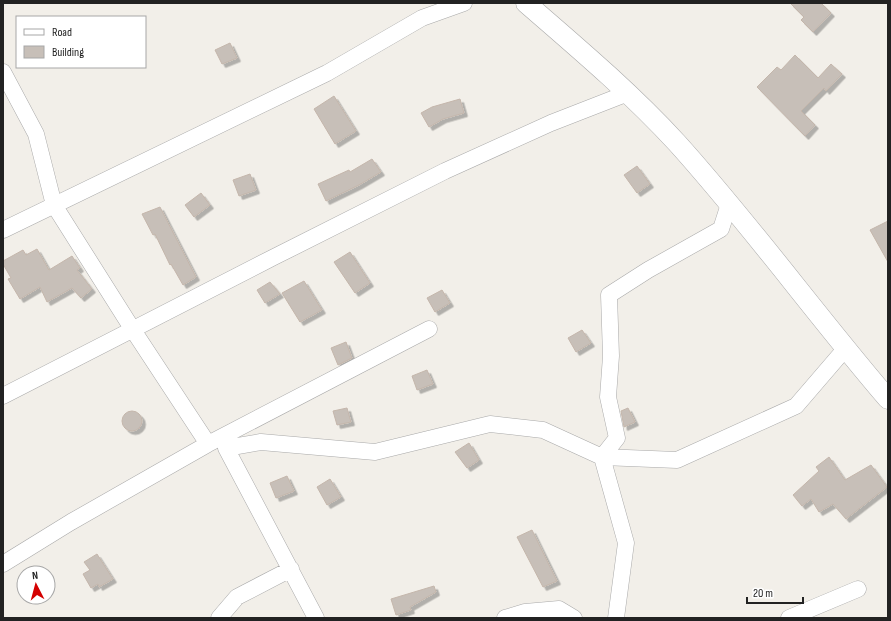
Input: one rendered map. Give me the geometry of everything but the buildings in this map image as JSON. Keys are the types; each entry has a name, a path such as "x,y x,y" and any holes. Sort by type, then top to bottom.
{"street":[{"path":"3,230 327,73 422,18 464,3"},
{"path":"526,3 628,93 676,143 729,204 845,349 888,399"},
{"path":"3,72 36,134 54,205 133,330 208,444"},
{"path":"3,396 445,171 551,123 628,93"},
{"path":"602,457 617,438 608,397 611,356 609,295 648,270 721,229 729,204"},
{"path":"3,564 71,522 208,444 428,329"},
{"path":"316,618 226,448 261,442 375,452 490,424 543,430 602,457 677,460 796,406 845,349"},
{"path":"602,457 626,542 616,618"},
{"path":"219,618 237,597 291,569"},
{"path":"789,618 858,589"},
{"path":"505,618 525,612 559,609 574,618"}]}
